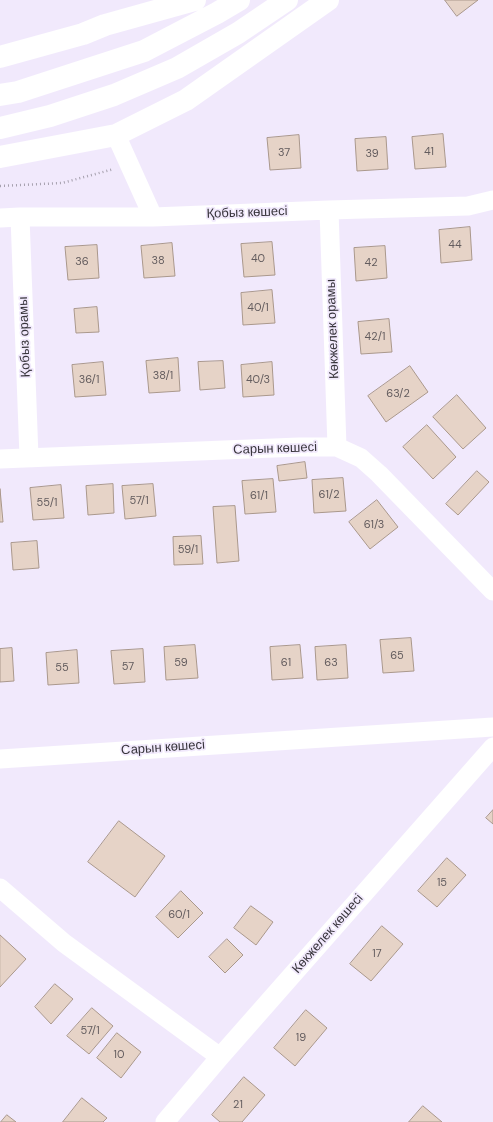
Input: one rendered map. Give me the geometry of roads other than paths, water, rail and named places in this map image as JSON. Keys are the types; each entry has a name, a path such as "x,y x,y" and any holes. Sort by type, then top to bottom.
{"main road":[{"path":"0,57 83,34 105,25 195,0"},
{"path":"0,95 18,92 144,51 240,0"},
{"path":"0,128 50,116 114,94 176,68 238,33 287,0"},
{"path":"0,157 116,136 186,100 328,0"}],"street":[{"path":"116,136 153,217"},
{"name":"Қобыз көшесі","path":"0,218 153,217 468,206 493,200"},
{"name":"Көкжелек орамы","path":"329,210 337,447"},
{"name":"Қобыз орамы","path":"20,217 29,458"},
{"name":"Сарын көшесі","path":"0,459 299,447 337,447 361,458 379,474 493,591"},
{"name":"Сарын көшесі","path":"0,759 493,728"},
{"name":"Көкжелек көшесі","path":"165,1122 220,1057 493,747"},
{"path":"0,888 64,943 220,1057"}]}
